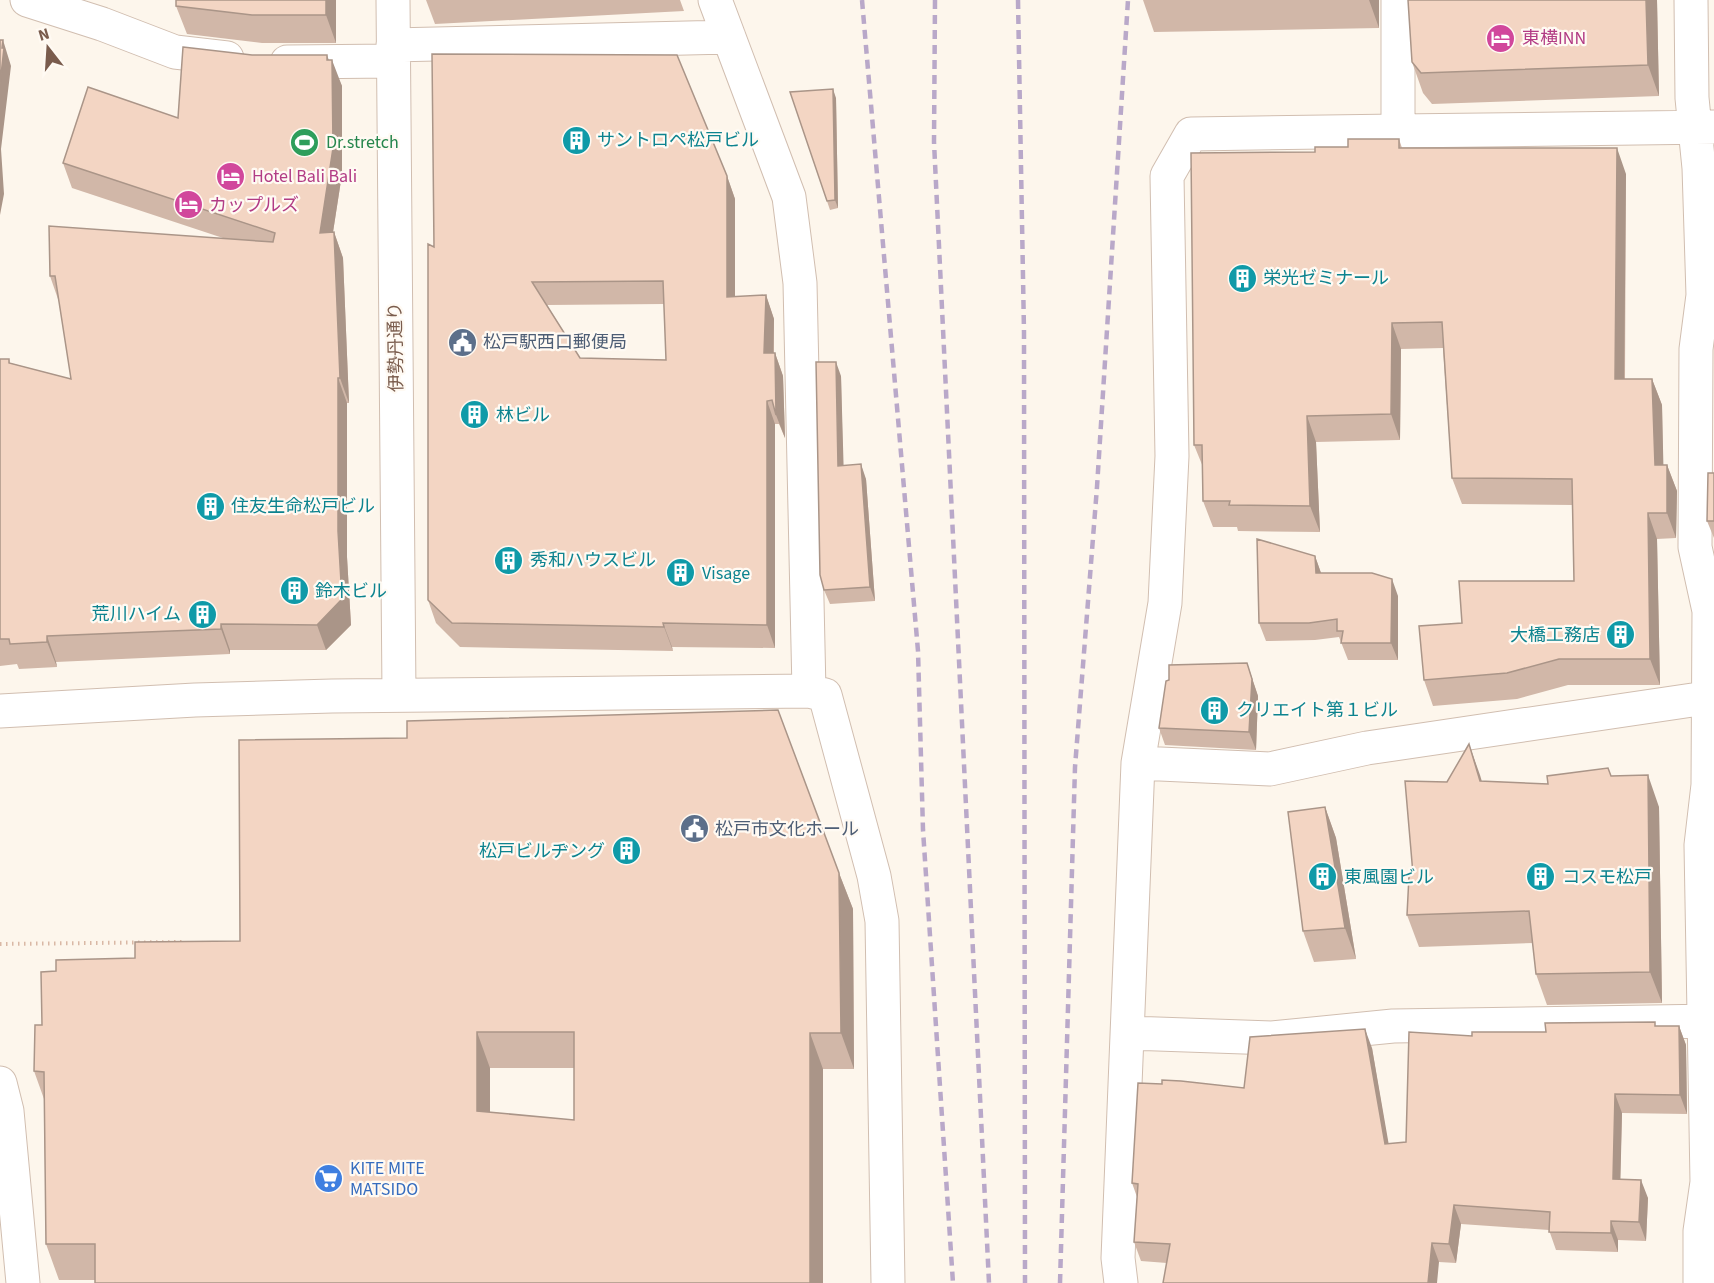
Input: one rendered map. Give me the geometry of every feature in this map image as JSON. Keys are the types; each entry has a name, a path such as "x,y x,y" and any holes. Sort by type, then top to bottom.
{"street":[{"path":"27,0 101,12 175,52 261,62 393,53 729,37"},
{"name":"伊勢丹通り","path":"393,0 399,694"},
{"path":"715,0 789,197 800,283 808,691"},
{"path":"1398,0 1398,131"},
{"path":"1691,0 1692,98 1705,126 1703,295 1696,349 1695,547 1708,611 1706,698 1708,785 1701,845 1708,1021 1707,1182 1700,1230 1700,1283"},
{"path":"1121,1283 1118,1258 1129,1033 1138,764 1165,603 1170,490 1167,176 1191,134 1705,126"},
{"path":"0,711 195,700 399,694 808,691 825,695 874,876 882,921 888,1283"},
{"path":"1138,764 1270,769 1367,748 1706,698"},
{"path":"1129,1033 1272,1038 1393,1026 1708,1021"},
{"path":"0,1083 7,1111 23,1283"}],"path":[{"path":"0,944 187,941"}],"building":[{"path":"176,0 326,0 326,15 252,15 176,6"},
{"path":"1408,0 1646,0 1648,65 1421,73 1412,62"},
{"path":"0,40 3,40 2,48 4,48 0,84"},
{"path":"183,47 252,55 327,55 327,60 332,60 333,148 320,233 334,232 340,378 338,378 338,531 342,599 317,625 221,624 221,629 47,636 47,642 10,644 9,639 0,639 0,359 9,359 9,363 71,379 55,276 50,276 49,226 273,242 275,233 63,163 88,87 178,118"},
{"path":"432,54 677,55 727,176 727,297 766,295 764,353 775,353 776,415 772,400 767,401 767,625 663,623 664,627 452,623 428,600 428,244 434,247","holes":["663,281 666,360 580,358 532,282"]},
{"path":"833,89 835,200 827,201 790,92"},
{"path":"1348,139 1399,139 1399,148 1617,148 1615,379 1652,379 1655,465 1667,465 1667,513 1648,513 1650,659 1559,659 1507,673 1424,680 1419,626 1462,623 1459,581 1574,581 1572,479 1452,478 1442,322 1392,323 1391,414 1307,416 1310,506 1229,505 1230,501 1203,501 1202,445 1194,445 1191,153 1315,152 1315,147 1348,147"},
{"path":"816,362 836,362 838,466 861,464 870,587 824,590 820,575"},
{"path":"1708,473 1714,473 1714,521 1707,521"},
{"path":"1257,539 1315,556 1316,573 1372,573 1392,579 1391,643 1341,643 1343,631 1337,631 1337,619 1309,623 1259,623"},
{"name":"クリエイト第１ビル","path":"1247,663 1252,679 1249,732 1159,728 1166,681 1169,680 1169,665"},
{"path":"778,710 839,873 841,1033 810,1033 810,1283 95,1283 95,1244 46,1244 44,1072 34,1071 35,1025 42,1025 41,972 56,971 56,960 135,958 135,942 240,941 239,740 407,738 407,721","holes":["477,1032 574,1032 574,1120 477,1111"]},
{"name":"コスモ松戸","path":"1469,744 1480,781 1548,784 1547,776 1608,768 1611,776 1648,775 1650,972 1536,974 1529,911 1407,915 1409,876 1413,874 1405,781 1447,782"},
{"path":"1325,807 1345,928 1303,931 1288,812"},
{"path":"1655,1022 1655,1026 1679,1026 1680,1095 1615,1094 1613,1179 1641,1180 1639,1222 1611,1221 1611,1233 1549,1232 1550,1212 1454,1205 1449,1244 1432,1243 1428,1283 1163,1283 1170,1244 1134,1242 1138,1184 1132,1183 1138,1083 1162,1084 1162,1080 1244,1088 1250,1037 1365,1029 1385,1144 1406,1142 1409,1032 1472,1036 1472,1032 1546,1032 1545,1023"}],"railway":[{"path":"862,0 918,651 923,830 953,1283"},
{"path":"935,0 934,142 989,1283"},
{"path":"1018,0 1024,332 1025,1283"},
{"path":"1060,1283 1075,767 1097,487 1128,0"}],"place":[{"name":"東横INN","path":"1501,38"},
{"name":"サントロペ松戸ビル","path":"576,140"},
{"name":"Dr.stretch","path":"305,142"},
{"name":"Hotel Bali Bali","path":"231,176"},
{"name":"カップルズ","path":"188,205"},
{"name":"栄光ゼミナール","path":"1242,278"},
{"name":"松戸駅西口郵便局","path":"462,342"},
{"name":"林ビル","path":"475,415"},
{"name":"住友生命松戸ビル","path":"210,506"},
{"name":"秀和ハウスビル","path":"509,560"},
{"name":"Visage","path":"681,573"},
{"name":"鈴木ビル","path":"294,591"},
{"name":"荒川ハイム","path":"202,614"},
{"name":"大橋工務店","path":"1621,635"},
{"name":"クリエイト第１ビル","path":"1215,710"},
{"name":"松戸市文化ホール","path":"694,829"},
{"name":"松戸ビルヂング","path":"626,851"},
{"name":"東風園ビル","path":"1323,877"},
{"name":"コスモ松戸","path":"1541,877"},
{"name":"KITE MITE MATSIDO","path":"329,1178"}]}
